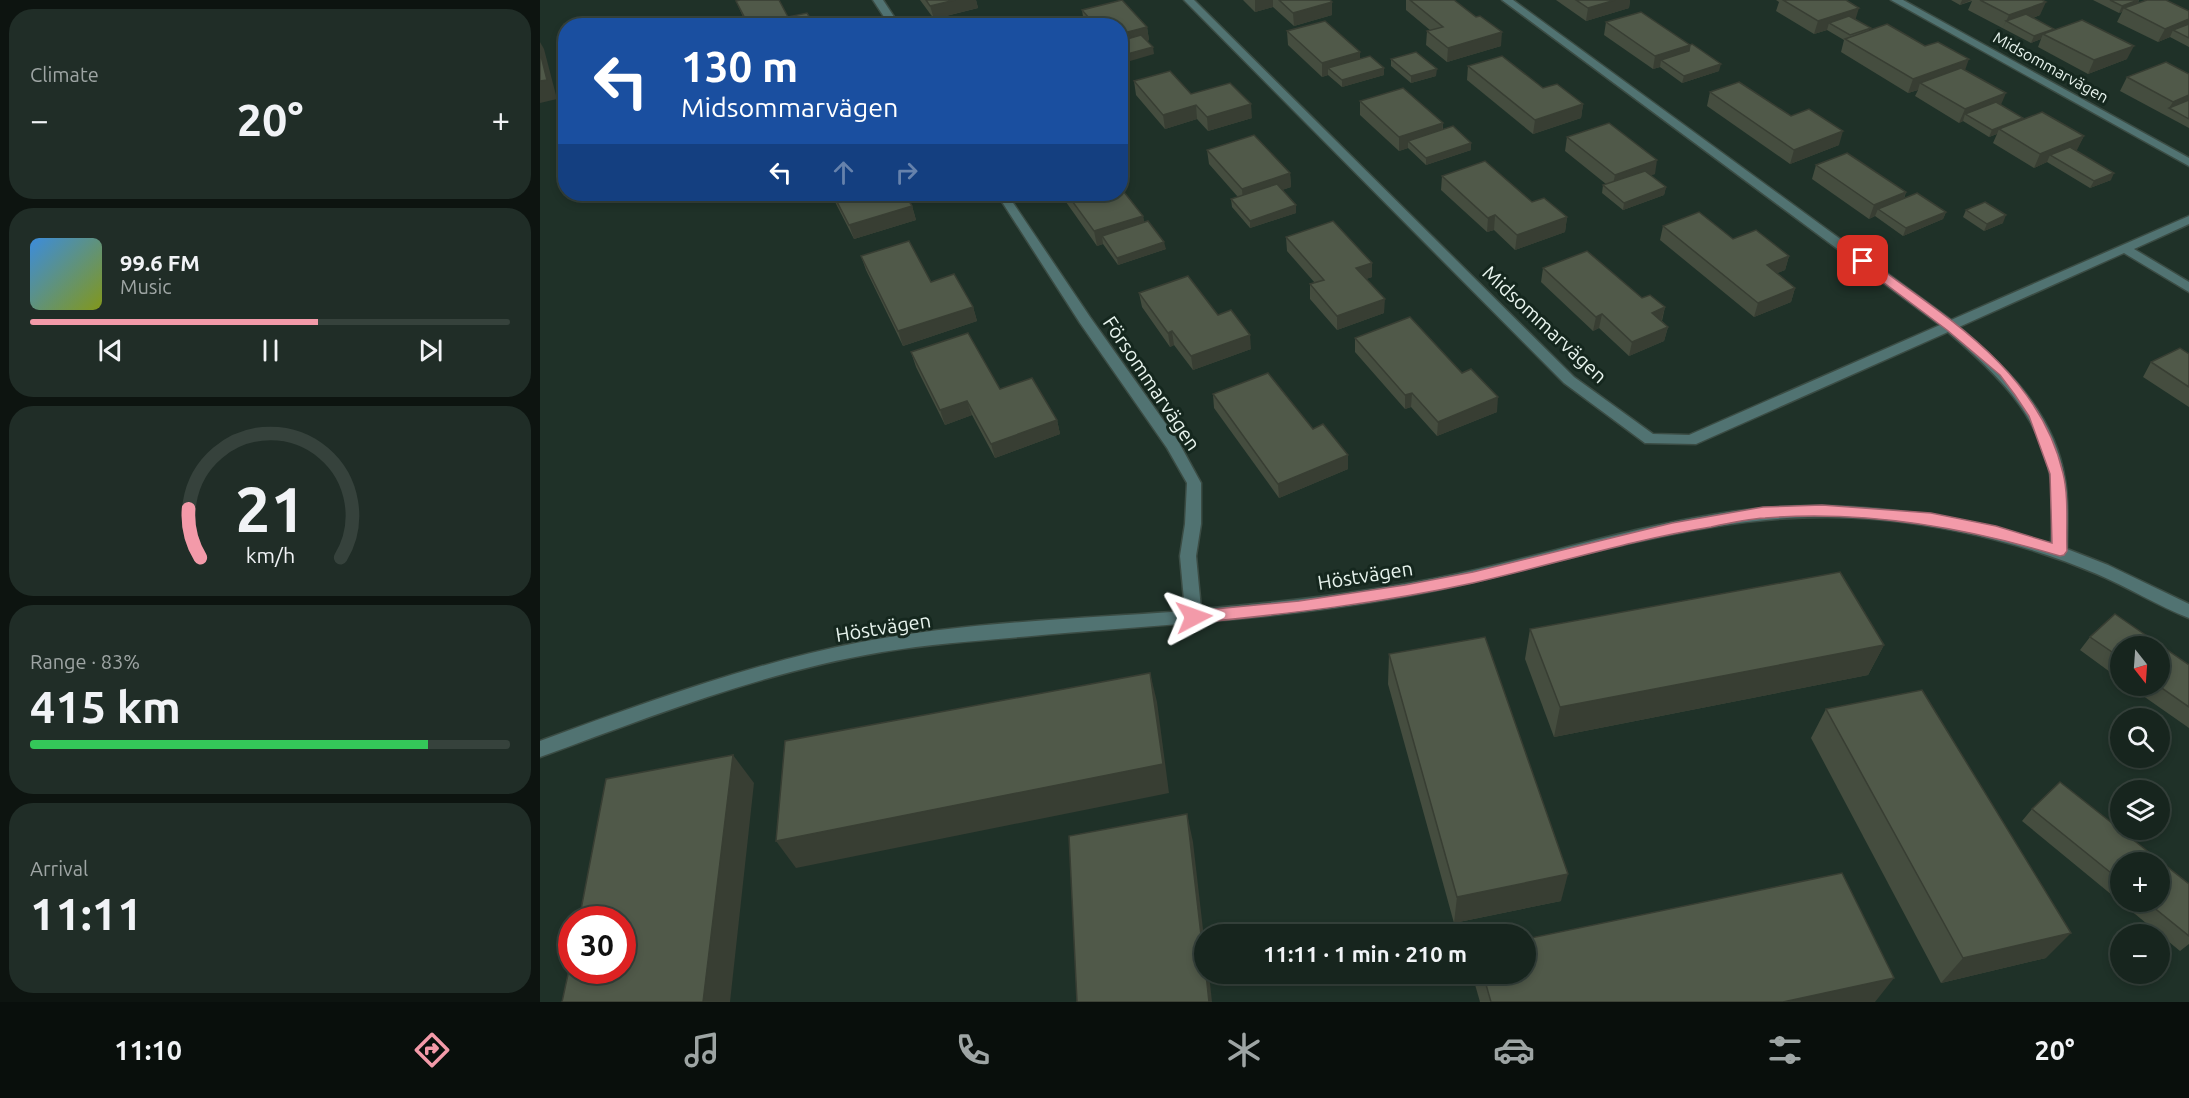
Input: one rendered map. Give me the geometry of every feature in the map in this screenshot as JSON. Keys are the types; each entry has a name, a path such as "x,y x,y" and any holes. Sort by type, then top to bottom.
{"street":[{"path":"878,0 890,18"},
{"name":"Midsommarvägen","path":"1189,0 1569,380 1650,439 1691,440 2189,220"},
{"path":"1507,0 1951,327 2004,372 2035,415 2057,474 2060,551"},
{"name":"Midsommarvägen","path":"1896,0 2189,163"},
{"name":"Försommarvägen","path":"1007,201 1085,320 1173,445 1194,483 1193,524 1188,556 1194,617"},
{"path":"2126,249 2189,288"},
{"name":"Höstvägen","path":"540,749 683,696 790,665 858,650 978,634 1299,607 1405,591 1473,577 1672,528 1763,512 1822,511 1931,519 1996,532 2060,551 2127,579 2189,612"}],"building":[{"path":"779,0 788,17 807,13 810,18 745,18 736,1"},
{"path":"926,0 955,0 930,6"},
{"path":"1122,0 1147,27 1128,32 1128,18 1089,18 1082,10"},
{"path":"1279,0 1330,0 1332,2 1293,13"},
{"path":"1410,0 1454,0 1476,17 1480,16 1502,32 1448,48 1427,31 1443,27"},
{"path":"1576,0 1615,0 1588,8"},
{"path":"1783,0 1846,0 1859,8 1818,21"},
{"path":"1980,0 2042,0 2046,2 2009,15"},
{"path":"2110,0 2138,0 2122,6"},
{"path":"2147,0 2166,0 2189,11 2189,19 2165,29 2124,8"},
{"path":"1641,12 1690,45 1655,56 1606,22"},
{"path":"2026,14 2054,29 2034,36 2006,21"},
{"path":"1849,16 1871,28 1850,35 1829,23"},
{"path":"2082,20 2134,46 2094,60 2043,34"},
{"path":"1325,21 1360,52 1322,63 1287,31"},
{"path":"1887,24 1925,46 1938,42 1969,59 1913,79 1845,39"},
{"path":"2189,24 2189,38 2173,30"},
{"path":"1141,35 1153,47 1128,54 1128,39"},
{"path":"1692,44 1721,64 1684,76 1661,60 1689,51"},
{"path":"540,52 547,80 540,81"},
{"path":"1416,52 1437,69 1411,76 1391,59"},
{"path":"1370,56 1384,68 1342,80 1328,68"},
{"path":"1502,56 1543,88 1557,84 1583,104 1535,120 1468,66"},
{"path":"2166,62 2189,74 2189,95 2173,102 2127,77"},
{"path":"1961,68 2006,93 1965,109 1920,83"},
{"path":"1170,71 1191,94 1230,83 1251,104 1207,117 1196,105 1163,115 1134,81"},
{"path":"1739,82 1791,116 1809,109 1843,131 1794,150 1710,92"},
{"path":"1403,88 1443,123 1399,137 1360,101"},
{"path":"2189,100 2189,119 2169,108"},
{"path":"1996,102 2023,118 1992,130 1965,114"},
{"path":"2042,112 2084,136 2040,154 1999,129"},
{"path":"1609,123 1657,160 1615,175 1567,137"},
{"path":"1453,126 1471,143 1426,158 1408,141"},
{"path":"1254,135 1290,173 1242,189 1207,150"},
{"path":"2070,147 2114,173 2094,181 2050,155"},
{"path":"1847,153 1906,192 1874,205 1816,165"},
{"path":"1485,161 1532,202 1544,198 1567,217 1517,235 1495,215 1488,218 1442,176"},
{"path":"1645,171 1666,187 1624,203 1603,185"},
{"path":"1277,184 1296,205 1250,221 1231,199"},
{"path":"1917,193 1946,212 1906,228 1878,209"},
{"path":"1128,197 1143,216 1094,231 1072,201 1128,201"},
{"path":"837,201 909,201 912,206 849,225"},
{"path":"1985,202 2006,215 1987,224 1966,210"},
{"path":"1699,212 1733,239 1756,230 1789,256 1767,265 1795,288 1758,303 1663,226"},
{"path":"1148,221 1164,242 1117,258 1102,236"},
{"path":"1333,221 1372,263 1356,268 1385,299 1337,316 1310,284 1324,280 1286,237"},
{"path":"909,241 931,282 954,274 973,307 898,331 861,256"},
{"path":"1587,251 1642,298 1650,295 1665,307 1652,313 1668,327 1632,342 1602,314 1596,317 1543,268"},
{"path":"1188,276 1218,315 1231,310 1250,335 1191,356 1172,331 1168,333 1139,293"},
{"path":"1410,317 1462,373 1471,369 1498,397 1438,422 1412,393 1405,395 1355,338"},
{"path":"968,333 1000,389 1032,378 1057,420 991,444 967,401 940,410 911,352"},
{"path":"2180,348 2189,354 2189,387 2151,362"},
{"path":"1268,373 1313,429 1323,424 1348,455 1278,484 1213,394"},
{"path":"1840,572 1884,645 1560,707 1530,629"},
{"path":"2115,614 2147,636 2110,636 2110,651 2090,637"},
{"path":"1485,637 1568,874 1457,897 1389,654"},
{"path":"2170,652 2189,665 2189,707 2170,694"},
{"path":"1150,673 1163,764 776,841 785,741"},
{"path":"1922,690 2071,933 1963,958 1826,709"},
{"path":"733,755 703,1002 562,1002 566,984 636,984 636,906 582,906 606,779"},
{"path":"2060,782 2110,822 2110,840 2133,840 2149,852 2110,852 2110,872 2032,809"},
{"path":"1187,814 1200,924 1194,924 1194,984 1207,984 1209,1002 1077,1002 1069,836"},
{"path":"2170,869 2189,884 2189,936 2159,912 2170,912"},
{"path":"1842,873 1894,978 1783,1002 1491,1002 1486,984 1536,984 1536,937"}],"route":[{"path":"1194,617 1299,607 1405,591 1473,577 1672,528 1763,512 1881,513 1931,519 1996,532 2060,551 2057,474 2035,415 2020,392 2004,372 1951,327 1863,261"}]}
